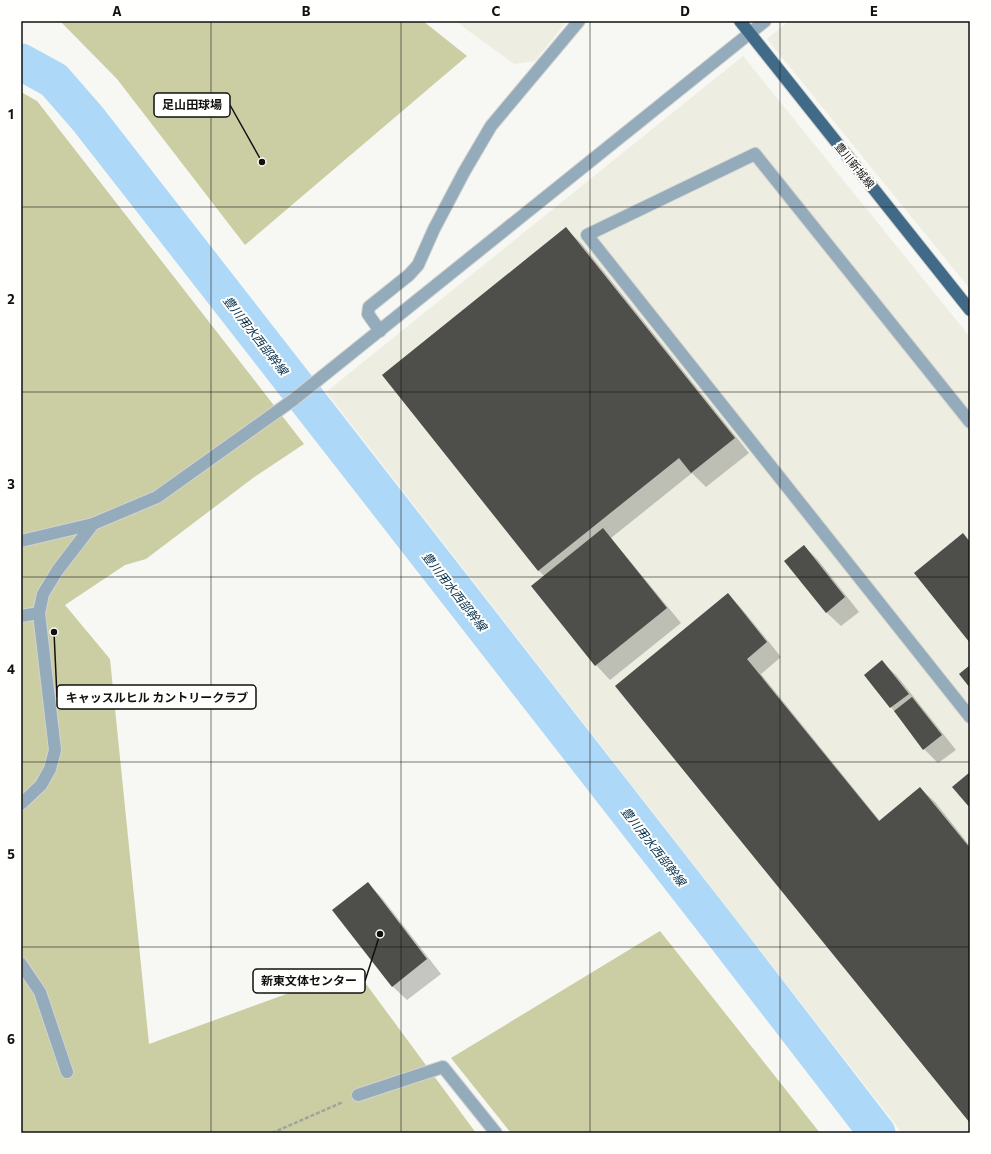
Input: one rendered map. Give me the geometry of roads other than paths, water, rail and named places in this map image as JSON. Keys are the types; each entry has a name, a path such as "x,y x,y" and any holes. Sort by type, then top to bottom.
{"main road":[{"name":"豊川新城線","path":"740,21 970,310"}],"street":[{"path":"380,331 368,314 369,307 418,265 434,229 457,185 491,126 579,21"},
{"path":"21,541 93,524 157,497 311,386 765,21"},
{"path":"970,422 755,154 587,234 970,717"},
{"path":"21,804 41,785 50,770 55,750 38,613 43,594 57,571 93,524"},
{"path":"21,616 38,613"},
{"path":"21,964 40,992 67,1072"},
{"path":"358,1095 443,1067 496,1133"}],"waterway":[{"name":"豊川用水西部幹線","path":"21,62 54,80 88,119 877,1133"}],"place":[{"name":"足山田球場","path":"262,162"},
{"name":"キャッスルヒル カントリークラブ","path":"54,632"},
{"name":"新東文体センター","path":"380,934"}]}
